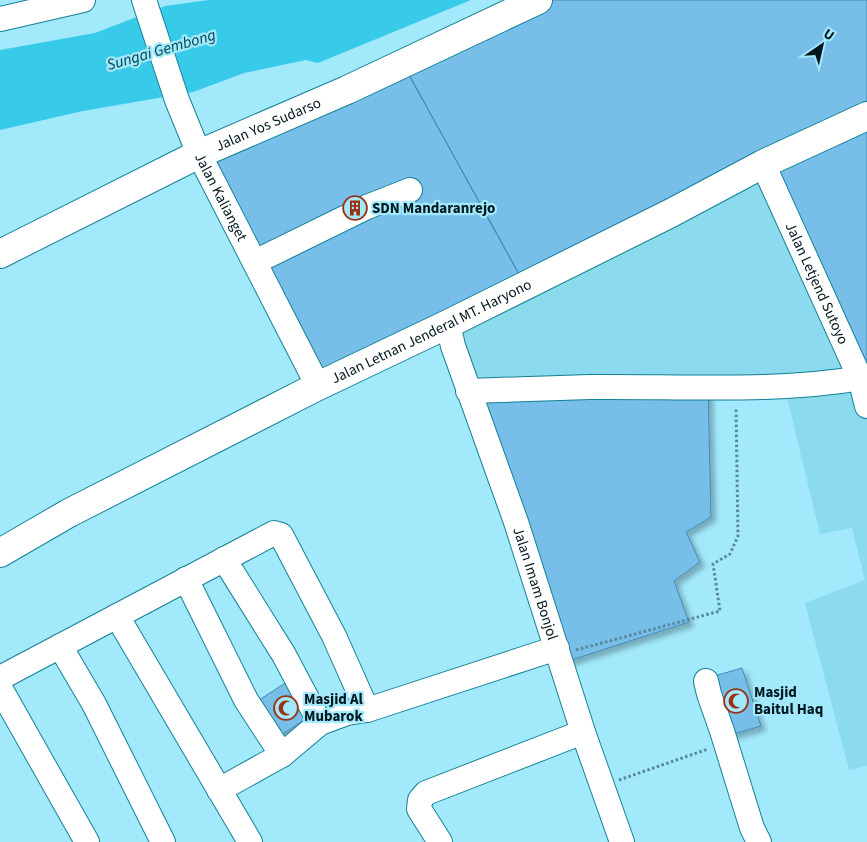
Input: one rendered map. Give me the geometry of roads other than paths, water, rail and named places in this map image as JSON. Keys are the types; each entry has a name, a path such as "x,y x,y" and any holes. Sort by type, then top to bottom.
{"main road":[{"name":"Jalan Yos Sudarso","path":"0,254 199,154 347,90 538,0"},
{"name":"Jalan Letnan Jenderal MT. Haryono","path":"0,553 69,513 318,386 448,324 764,164 867,116"}],"street":[{"path":"0,19 83,0"},
{"name":"Jalan Kalianget","path":"145,2 177,100 199,154 318,386"},
{"name":"Jalan Letjend Sutoyo","path":"764,164 863,377 867,406"},
{"path":"255,262 367,207 410,190"},
{"name":"Jalan Imam Bonjol","path":"448,324 453,346 468,391 516,522 583,732 622,842"},
{"path":"468,391 590,387 825,384 863,377"},
{"path":"0,678 274,533 281,535 334,636 357,712"},
{"path":"224,559 284,655 320,723"},
{"path":"186,579 246,700 282,755"},
{"path":"117,616 250,842"},
{"path":"60,646 94,704 163,842"},
{"path":"220,790 282,755 320,723 558,651"},
{"path":"706,681 752,828 759,842"},
{"path":"0,688 87,842"},
{"path":"440,842 419,809 420,800 426,793 583,732"}],"water":[{"name":"Sungai Gembong","path":"209,0 471,0 318,63 306,60 244,73 193,92 83,111 0,130 0,50 95,33 165,6"}],"place":[{"name":"SDN Mandaranrejo","path":"355,208"},
{"name":"Masjid Baitul Haq","path":"736,701"},
{"name":"Masjid Al Mubarok","path":"286,708"}]}
